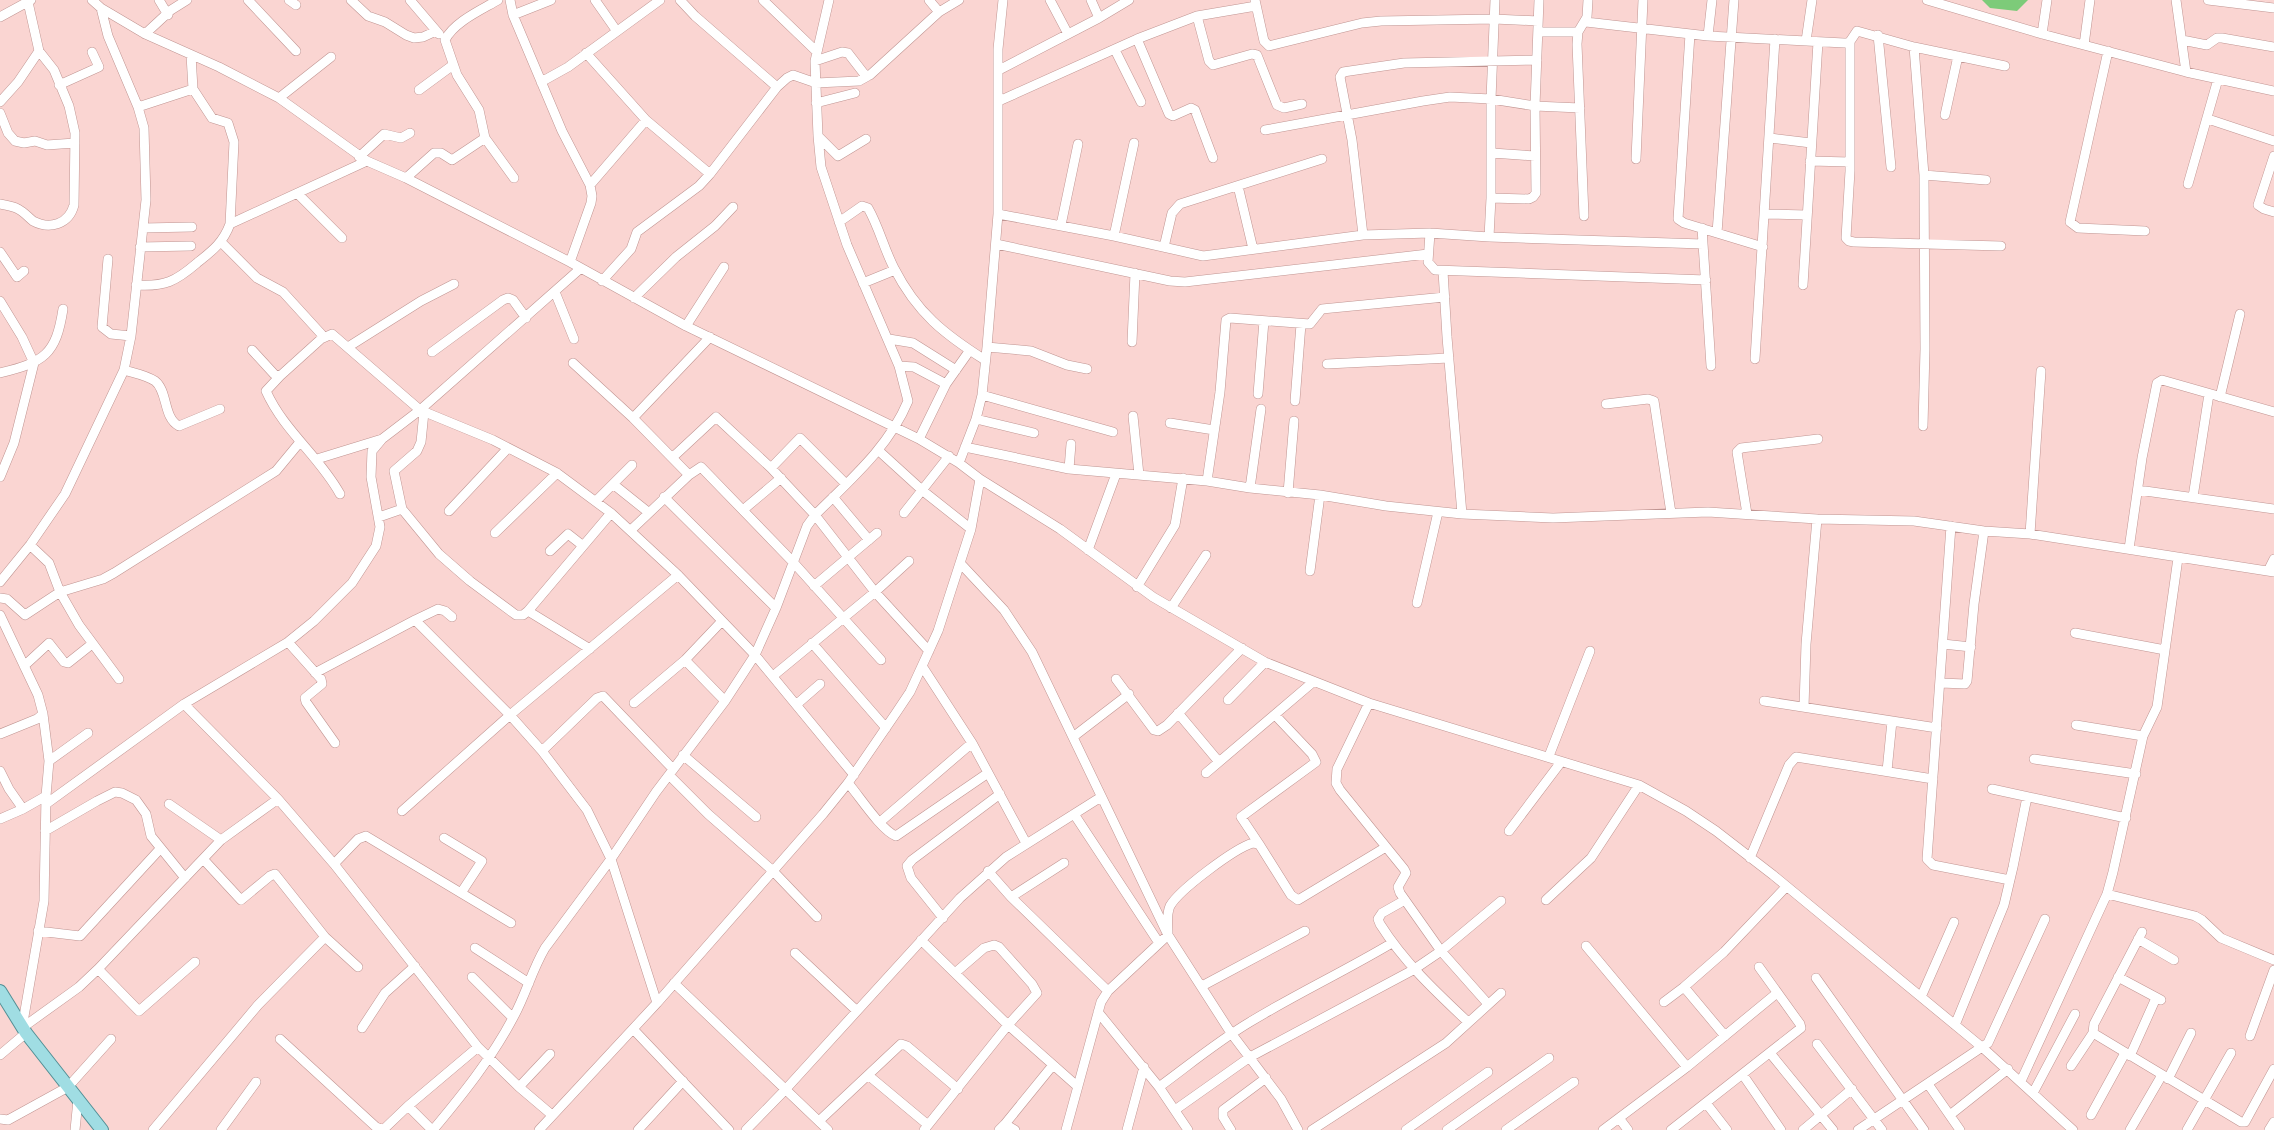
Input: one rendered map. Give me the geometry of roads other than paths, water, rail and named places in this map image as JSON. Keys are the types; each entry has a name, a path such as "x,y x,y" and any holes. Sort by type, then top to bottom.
{"main road":[{"path":"0,991 24,1030 102,1130"}],"street":[{"path":"92,0 101,8 145,34 279,98 363,159 406,178 570,262 687,326 896,426 949,456 980,479 1060,529 1137,587 1266,662 1370,703 1640,785 1686,811 1750,858 1983,1048 2069,1127"},
{"path":"159,0 168,15"},
{"path":"145,34 171,10 187,0"},
{"path":"248,0 297,51"},
{"path":"351,0 369,16 386,22 414,38 436,31"},
{"path":"410,0 445,40 462,84 479,110 485,138 514,178"},
{"path":"445,40 448,33 478,11 498,0"},
{"path":"510,0 513,15 562,131 590,185 591,203 570,262"},
{"path":"513,15 551,0"},
{"path":"595,0 616,30"},
{"path":"541,82 660,0"},
{"path":"680,0 777,87"},
{"path":"763,0 816,51"},
{"path":"408,1107 432,1130 490,1058 513,1018 545,948 611,859 656,792 725,701 755,655 777,609 807,526 815,515 879,451 896,426 908,402 899,366 862,282 821,167 815,62 829,0"},
{"path":"929,0 939,12"},
{"path":"602,281 631,249 634,236 639,230 699,186 711,174 777,87 787,78 793,75 816,83 859,81 868,76 939,12 959,0"},
{"path":"959,463 982,395 987,347 998,214 999,41 1003,0"},
{"path":"1050,0 1068,34"},
{"path":"1091,0 1099,18"},
{"path":"999,70 1129,0"},
{"path":"1489,237 1495,0"},
{"path":"1491,198 1533,197 1536,193 1535,106 1539,0"},
{"path":"1584,216 1577,44 1578,32 1586,22 1588,0"},
{"path":"1636,159 1643,0"},
{"path":"1708,36 1712,0"},
{"path":"1717,233 1734,0"},
{"path":"1806,41 1812,0"},
{"path":"1927,0 2042,34 2186,72 2274,91"},
{"path":"2042,34 2047,0"},
{"path":"2084,45 2090,0"},
{"path":"2176,0 2186,72"},
{"path":"2208,0 2274,8"},
{"path":"0,17 30,1 39,51 54,70 58,85 69,106 75,143 74,205 72,215 66,220 45,225 33,221 18,208 0,204"},
{"path":"999,101 1137,39 1197,16 1256,3 1264,41 1269,46 1371,22 1494,19 1538,21"},
{"path":"0,582 30,545 64,494 124,370 131,336 146,200 144,128 138,107 108,36 101,8"},
{"path":"1197,16 1209,61 1213,65 1252,54 1257,55 1277,105 1284,108 1302,104"},
{"path":"1586,22 1708,36 1818,42 1847,43 1850,41"},
{"path":"2001,246 1924,245 1849,241 1846,238 1850,162 1850,41 1857,31 1878,35 1914,47 2005,66"},
{"path":"1538,32 1578,32"},
{"path":"1690,34 1678,215 1680,221 1762,247"},
{"path":"1878,35 1891,167"},
{"path":"2182,40 2207,45 2222,38 2274,47"},
{"path":"1137,39 1169,114 1173,116 1191,108 1196,110 1213,158"},
{"path":"1755,359 1775,39"},
{"path":"1803,285 1818,42"},
{"path":"1914,47 1924,175 1923,426"},
{"path":"1115,50 1141,102"},
{"path":"0,102 18,82 39,51"},
{"path":"2108,51 2070,222 2078,228 2145,231"},
{"path":"58,85 99,67 92,52"},
{"path":"815,62 842,52 848,53 868,76"},
{"path":"586,53 646,120 711,174"},
{"path":"136,285 158,285 176,280 214,250 230,224 234,142 228,123 212,118 194,89 191,55"},
{"path":"1945,115 1958,56"},
{"path":"279,98 331,57"},
{"path":"1363,236 1340,77 1346,71 1404,63 1537,60"},
{"path":"419,90 453,65"},
{"path":"2188,184 2218,79"},
{"path":"138,107 194,89"},
{"path":"816,103 855,93"},
{"path":"1265,130 1443,98 1491,99 1535,106 1580,108"},
{"path":"0,113 8,133 15,141 24,143 35,141 47,145 75,143"},
{"path":"2208,119 2274,141"},
{"path":"590,185 646,120"},
{"path":"230,224 298,194 363,159 384,134 401,138 410,133"},
{"path":"818,136 838,156 866,140"},
{"path":"406,178 434,153 441,153 452,160 485,138"},
{"path":"1770,138 1811,142"},
{"path":"1114,236 1134,143"},
{"path":"1061,225 1077,144"},
{"path":"1492,153 1535,156"},
{"path":"2274,156 2258,205 2274,212"},
{"path":"1164,247 1172,213 1175,208 1187,201 1322,159"},
{"path":"1810,161 1850,162"},
{"path":"1924,175 1986,180"},
{"path":"1238,186 1253,249"},
{"path":"298,194 342,238"},
{"path":"634,298 675,257 715,226 733,207"},
{"path":"839,222 862,207 868,208 895,270 928,319 985,360"},
{"path":"998,214 1061,225 1203,256 1363,236 1430,233 1703,244"},
{"path":"1765,214 1806,216"},
{"path":"143,228 192,227"},
{"path":"1702,228 1711,366"},
{"path":"1430,233 1428,262 1432,268 1443,271 1706,280"},
{"path":"221,242 257,278 282,292 324,337"},
{"path":"996,244 1170,281 1197,281 1428,254"},
{"path":"140,247 191,246"},
{"path":"0,252 17,277 24,271"},
{"path":"108,260 102,327 111,334 131,336"},
{"path":"687,326 724,267"},
{"path":"0,819 46,800 184,704 288,642 314,621 352,583 376,546 380,527 371,477 372,451 382,439 422,411 581,268"},
{"path":"862,282 895,270"},
{"path":"1443,271 1461,514"},
{"path":"1132,342 1135,273"},
{"path":"348,347 414,305 454,284"},
{"path":"555,292 574,339"},
{"path":"1207,481 1220,392 1225,323 1230,318 1310,324 1322,309 1445,297"},
{"path":"432,352 508,298 513,300 526,318"},
{"path":"0,301 22,337 34,363 17,433 0,477"},
{"path":"0,374 34,363 57,340 63,309"},
{"path":"2220,397 2240,314"},
{"path":"1258,394 1264,321"},
{"path":"1294,400 1302,324"},
{"path":"340,494 317,459 300,442 271,403 266,391 324,337 332,334 422,411 508,448 557,473 611,513 678,575 755,655 797,704 880,822 896,836 988,773"},
{"path":"633,418 710,337"},
{"path":"888,339 913,343 956,370"},
{"path":"987,347 1031,351 1066,365 1087,369"},
{"path":"252,350 274,374 280,376"},
{"path":"919,439 946,384 970,350"},
{"path":"1327,364 1449,358"},
{"path":"573,363 633,418 689,475"},
{"path":"899,366 914,367 946,384"},
{"path":"124,370 146,377 158,384 175,425 178,426 220,409"},
{"path":"2030,534 2041,371"},
{"path":"2129,549 2155,385 2162,380 2274,412"},
{"path":"2193,497 2209,394"},
{"path":"982,395 1113,432"},
{"path":"1606,404 1648,399 1654,402 1671,513"},
{"path":"1250,488 1261,409"},
{"path":"422,411 421,442 417,451 394,471 402,509 439,554 470,581 516,615 523,615 528,611 611,513"},
{"path":"1133,416 1139,475"},
{"path":"673,458 716,417 771,468 815,515 875,592 929,651"},
{"path":"976,418 1034,433"},
{"path":"1288,493 1294,421"},
{"path":"1170,423 1214,430"},
{"path":"771,468 800,438 846,483"},
{"path":"317,459 382,439"},
{"path":"1748,514 1738,450 1818,440"},
{"path":"0,598 7,599 25,615 60,592 103,579 254,487 276,471 300,442"},
{"path":"1069,469 1071,444"},
{"path":"965,447 1069,469 1183,478 1461,514 1553,518 1671,513 1748,514 1816,519 1914,521 1984,531 2030,534 2271,572 2274,559"},
{"path":"449,511 508,448"},
{"path":"879,451 923,491 971,529"},
{"path":"904,513 949,456"},
{"path":"596,501 632,465"},
{"path":"630,530 664,497 701,467 793,562 881,660"},
{"path":"495,533 557,473"},
{"path":"1088,550 1116,474"},
{"path":"743,510 781,478"},
{"path":"1137,587 1175,525 1183,478"},
{"path":"539,1130 657,1003 773,871 851,779 886,728 910,692 938,631 971,529 980,479"},
{"path":"613,484 648,512"},
{"path":"2138,490 2274,509"},
{"path":"1310,571 1320,495"},
{"path":"664,497 777,609"},
{"path":"833,497 869,540"},
{"path":"379,517 402,509"},
{"path":"1417,603 1438,512"},
{"path":"1804,707 1806,644 1816,519"},
{"path":"1951,526 1941,683 1926,854 1929,863 2010,880"},
{"path":"1941,683 1966,682 1984,531"},
{"path":"814,586 878,533"},
{"path":"550,551 568,534 582,545"},
{"path":"30,545 49,563 60,592 92,644 119,679"},
{"path":"1172,608 1206,555"},
{"path":"2021,1081 2107,894 2143,736 2157,707 2178,558"},
{"path":"773,676 843,620 909,561"},
{"path":"960,562 1004,610 1032,652 1168,935 1231,1033 1266,1077 1298,1130"},
{"path":"402,811 510,715 678,575"},
{"path":"315,673 438,609 452,617"},
{"path":"528,611 590,649"},
{"path":"0,615 38,695 43,714 49,761 44,901 24,1030"},
{"path":"414,620 510,715 542,751 587,810 611,859 657,1003"},
{"path":"634,703 685,660 722,621"},
{"path":"2075,633 2165,650"},
{"path":"288,642 321,680 322,684 305,698 335,743"},
{"path":"24,666 49,643 64,662 68,663 92,644"},
{"path":"812,643 886,728"},
{"path":"1943,644 1971,647"},
{"path":"1116,680 1129,694 1154,730 1158,731 1167,725 1242,648"},
{"path":"1549,756 1590,651"},
{"path":"685,660 725,701"},
{"path":"1228,700 1266,662"},
{"path":"922,666 972,743 1026,843"},
{"path":"1206,773 1313,682"},
{"path":"797,704 820,684"},
{"path":"1072,737 1129,694"},
{"path":"542,751 597,698 603,696 708,814 773,871 817,917"},
{"path":"1764,700 1937,728"},
{"path":"1370,703 1337,769 1336,783 1406,873 1398,887 1440,951 1488,1004"},
{"path":"184,704 278,799 334,864 478,1047 552,1115"},
{"path":"1178,713 1219,762"},
{"path":"0,734 43,714"},
{"path":"1275,715 1312,754 1316,762 1241,817 1291,895 1298,900 1386,847"},
{"path":"1887,771 1892,721"},
{"path":"2076,725 2143,736"},
{"path":"49,761 88,733"},
{"path":"880,822 972,743"},
{"path":"683,755 756,817"},
{"path":"1750,858 1789,765 1796,758 1933,779"},
{"path":"2034,759 2136,774"},
{"path":"1509,831 1561,762"},
{"path":"0,771 23,809"},
{"path":"1546,900 1592,858 1640,785"},
{"path":"1992,789 2126,818"},
{"path":"45,831 115,792 122,793 136,800 146,814 151,836 185,878"},
{"path":"943,918 911,878 907,866 1000,794"},
{"path":"746,1130 921,940 988,871 1026,843 1101,797"},
{"path":"1955,1025 2004,905 2027,797"},
{"path":"0,1055 24,1030 79,987 98,969 221,840 278,799"},
{"path":"169,804 221,840"},
{"path":"1074,814 1159,943"},
{"path":"334,864 358,839 366,836 511,923"},
{"path":"444,838 482,861 461,893"},
{"path":"1168,935 1167,913 1180,894 1246,845 1258,844"},
{"path":"38,931 80,936 160,849"},
{"path":"204,860 241,900 275,874 325,936 358,967"},
{"path":"1011,897 1064,863"},
{"path":"988,871 1011,897 1108,991"},
{"path":"1664,1002 1724,952 1786,887"},
{"path":"2107,894 2195,916 2222,938 2274,960"},
{"path":"1405,900 1382,913 1378,919 1392,943 1413,970 1468,1022"},
{"path":"1175,1110 1250,1057 1413,970 1501,901"},
{"path":"1858,1130 1983,1048 1994,1033 2044,919"},
{"path":"1921,997 1954,922"},
{"path":"1202,986 1305,931"},
{"path":"1066,1130 1098,1012 1108,991 1168,935"},
{"path":"2071,1066 2093,1032 2092,1028 2140,935 2174,960"},
{"path":"153,1130 258,1005 325,936"},
{"path":"921,940 1008,1025 1077,1086"},
{"path":"1159,1087 1231,1033 1392,943"},
{"path":"868,1076 926,1128 1008,1025 1037,993 1032,984 999,947 989,945 955,973"},
{"path":"1586,946 1687,1067"},
{"path":"475,948 529,983"},
{"path":"795,953 857,1011"},
{"path":"98,969 139,1011 195,962"},
{"path":"362,1028 385,993 416,966"},
{"path":"1673,1129 1801,1028 1759,967"},
{"path":"2250,1036 2274,970"},
{"path":"472,977 513,1018"},
{"path":"2091,1115 2159,999 2118,977"},
{"path":"1816,978 1924,1130"},
{"path":"674,983 828,1130"},
{"path":"1684,987 1725,1036"},
{"path":"1312,1130 1446,1043 1501,993"},
{"path":"1603,1130 1687,1067 1777,993"},
{"path":"1098,1012 1144,1067 1188,1130"},
{"path":"2033,1093 2075,1014"},
{"path":"633,1029 729,1130"},
{"path":"2093,1032 2241,1122 2243,1126 2274,1069"},
{"path":"2130,1130 2191,1033"},
{"path":"0,1119 8,1120 68,1087 111,1039"},
{"path":"280,1039 376,1128 381,1130 478,1047"},
{"path":"819,1121 898,1047 904,1044 958,1089"},
{"path":"1817,1044 1882,1130"},
{"path":"1770,1053 1833,1130"},
{"path":"2187,1130 2231,1053"},
{"path":"519,1087 550,1054"},
{"path":"1447,1130 1549,1058"},
{"path":"1015,1130 1002,1127 1053,1065"},
{"path":"1127,1130 1144,1067"},
{"path":"1950,1115 2008,1069"},
{"path":"1406,1130 1488,1072"},
{"path":"1743,1075 1781,1130"},
{"path":"1231,1130 1222,1117 1223,1110 1266,1077"},
{"path":"652,1130 641,1126 683,1081"},
{"path":"221,1130 256,1082"},
{"path":"1506,1130 1574,1082"},
{"path":"1928,1084 1960,1130"},
{"path":"1803,1130 1852,1089"},
{"path":"75,1130 78,1100"},
{"path":"1706,1102 1727,1130"},
{"path":"1619,1118 1628,1130"},
{"path":"2269,1130 2274,1122"},
{"path":"2057,1130 2069,1127"}]}
